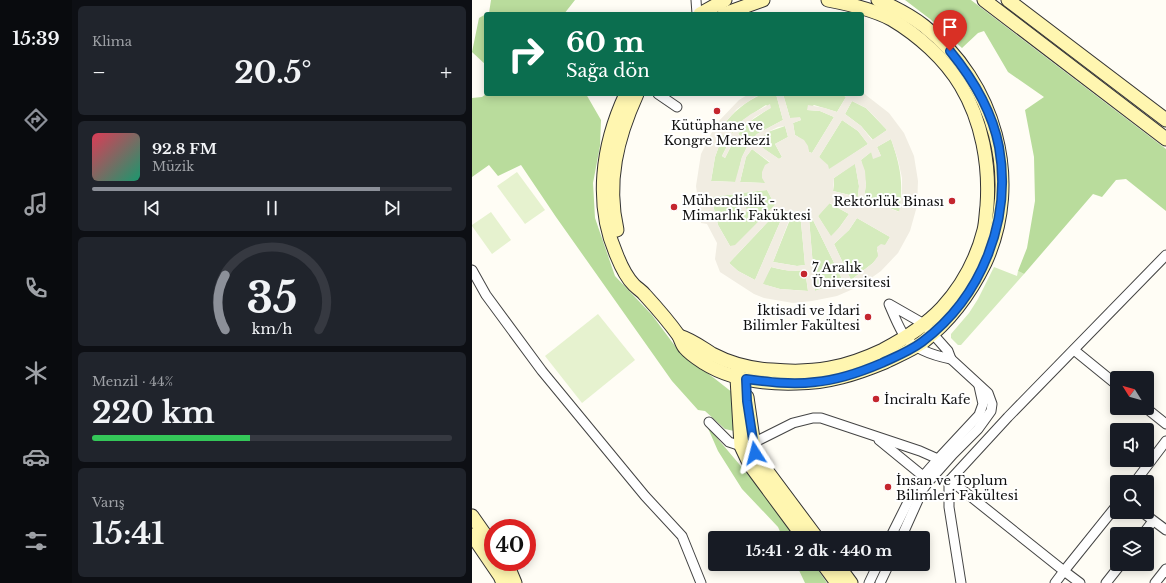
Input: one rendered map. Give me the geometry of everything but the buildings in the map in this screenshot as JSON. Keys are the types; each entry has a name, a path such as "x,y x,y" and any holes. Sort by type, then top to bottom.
{"street":[{"path":"696,0 697,12"},
{"path":"705,12 720,6 763,0"},
{"path":"625,96 617,113 607,149 603,187 608,233 620,264 634,285 643,292 679,336 689,339 743,372 790,384 830,380 863,371 916,346 941,309 958,288 976,254 984,229 988,178 986,159 973,111 961,86 947,68 930,49 909,31 883,15 833,0"},
{"path":"743,372 831,369 862,359 905,338 942,325 959,306 980,274 995,238 1002,200 1002,166 999,146 989,114 979,92 966,70 950,51 923,25 878,0"},
{"path":"984,0 1166,139"},
{"path":"1011,1 1166,120"},
{"path":"636,96 628,114 618,144 614,166 613,202 619,239 626,256 641,280 643,292"},
{"path":"661,96 677,107"},
{"path":"961,583 949,507 950,480 1008,417 1166,256"},
{"path":"472,270 486,295 542,371 645,496 682,536 702,583"},
{"path":"903,531 923,489 953,454 978,429 991,411 992,404 990,397 951,360 940,357 916,346 905,338 889,304 928,329 948,351 951,360"},
{"path":"1074,350 1110,379"},
{"path":"743,372 747,444 750,464 799,531"},
{"path":"893,531 913,491 923,476 938,458 980,415 983,404 979,386"},
{"path":"1154,414 1166,424"},
{"path":"709,422 729,442 747,444 793,423 813,418 821,418 920,450 938,458"},
{"path":"875,436 923,476"},
{"path":"1140,475 1166,441"},
{"path":"747,444 812,531"},
{"path":"950,480 1080,583"},
{"path":"1055,583 1110,514"},
{"path":"472,516 484,533"},
{"path":"1151,519 1166,530"},
{"path":"1149,527 1153,521"},
{"path":"472,535 500,576 503,583"},
{"path":"1156,583 1166,569"},
{"path":"510,571 514,583"},
{"path":"828,571 837,583"},
{"path":"842,571 851,583"},
{"path":"869,583 875,571"},
{"path":"880,583 886,571"},
{"path":"1106,583 1115,571"}],"green space":[{"path":"491,0 575,0 566,12 489,12"},
{"path":"905,0 971,0 1166,149 1166,211 1126,179 1116,180 1102,197 1093,194 1024,274 1018,271 1027,248 1035,201 1034,157 1025,110 1044,97 1008,72 984,31 978,33 962,48 930,19"},
{"path":"484,15 484,63 472,52 479,18"},
{"path":"484,96 587,96 601,120 600,146 593,183 595,218 615,276 652,315 681,354 733,393 734,431 725,429 705,411 698,410 672,381 521,165 498,176 489,165 472,177 472,98"},
{"path":"759,96 777,96 783,120 757,134 750,142 738,134 749,122 770,108 766,105 743,120 733,133 726,130 722,126 740,107"},
{"path":"784,96 846,97 837,112 814,105 807,110 820,111 834,117 812,153 809,152 804,142 795,135 793,123 801,120 800,118 790,118"},
{"path":"852,101 866,108 887,130 873,140 861,126 845,114"},
{"path":"842,120 858,131 868,144 829,170 819,157"},
{"path":"785,126 788,137 775,144 782,157 779,159 755,143 768,132"},
{"path":"723,135 731,138 722,156 725,158 734,140 747,147 742,157 736,182 711,181 715,157"},
{"path":"891,139 897,158 900,175 900,212 864,198 866,184 861,160 871,152 881,156 877,147"},
{"path":"752,149 770,163 765,183 740,182 746,157"},
{"path":"855,163 859,186 858,197 833,191 834,178"},
{"path":"517,172 545,210 525,224 497,186"},
{"path":"767,190 775,205 735,246 730,246 718,225 711,197 736,194 743,214 747,211 741,193"},
{"path":"829,203 849,214 831,237 818,216"},
{"path":"779,210 784,213 755,280 738,271 729,263"},
{"path":"491,212 511,240 492,254 472,226"},
{"path":"791,217 799,219 801,222 805,265 797,266 773,262"},
{"path":"809,218 812,218 843,281 815,291"},
{"path":"857,218 890,237 885,246 877,250 879,256 873,263 851,280 834,244 849,230"},
{"path":"771,267 797,271 805,270 808,291 780,289 762,284"},
{"path":"994,267 1017,276 1018,271 1024,274 961,345 958,345 951,338 951,334 969,313 978,299"},
{"path":"598,314 635,360 582,403 545,356"},
{"path":"707,426 761,490 791,531 780,531 778,527 742,489 718,451"},
{"path":"799,571 819,571 827,583 805,583"}],"shaded area":[{"path":"864,94 889,113 904,133 914,156 918,181 917,206 910,231 898,253 881,271 860,286 837,296 793,303 764,298 754,294 720,272 715,259 717,243 707,224 701,223 696,186 701,154 716,124 739,100 746,96 758,96 737,109 722,126 726,130 733,133 743,120 770,104 771,108 755,117 738,134 750,142 757,134 783,120 777,96 784,96 790,118 800,117 801,120 793,123 795,135 804,140 808,146 809,152 812,153 834,117 820,111 807,110 808,105 837,112 846,97 844,96 864,96","holes":["852,101 866,108 887,130 872,140 861,126 845,114","842,120 858,131 868,144 829,169 828,165 819,157","785,126 788,137 775,144 782,157 779,159 756,143 768,132 778,127","723,135 731,139 722,156 725,158 734,140 747,147 742,157 735,182 711,181 715,157","891,139 902,178 902,193 899,212 864,198 866,185 865,171 861,160 871,152 873,159 881,156 877,147","752,149 770,162 765,165 762,172 762,178 765,183 740,182 746,157","855,164 859,186 858,197 833,191 834,178","767,190 775,205 735,245 730,246 718,225 711,197 736,194 743,214 747,211 741,193","830,203 849,214 831,236 818,216","779,210 784,213 755,280 738,271 729,263","790,218 799,219 801,222 805,265 797,266 773,262","809,218 812,218 843,281 815,291","857,218 890,237 885,245 881,244 877,247 878,256 873,263 851,280 834,244 849,230","771,267 789,271 805,270 808,291 780,289 763,284"]}],"place":[{"name":"Kütüphane ve Kongre Merkezi","path":"717,111"},
{"name":"Rektörlük Binası","path":"952,201"},
{"name":"Mühendislik - Mimarlık Faküktesi","path":"674,207"},
{"name":"7 Aralık Üniversitesi","path":"804,274"},
{"name":"İktisadi ve İdari Bilimler Fakültesi","path":"868,317"},
{"name":"İnciraltı Kafe","path":"876,399"},
{"name":"İnsan ve Toplum Bilimleri Fakültesi","path":"888,487"}],"route":[{"path":"755,453 747,401 746,379 790,384 830,380 863,371 923,342 942,325 959,306 980,274 995,238 1000,215 1002,200 1002,166 999,146 989,114 979,92 966,70 950,51"}]}
